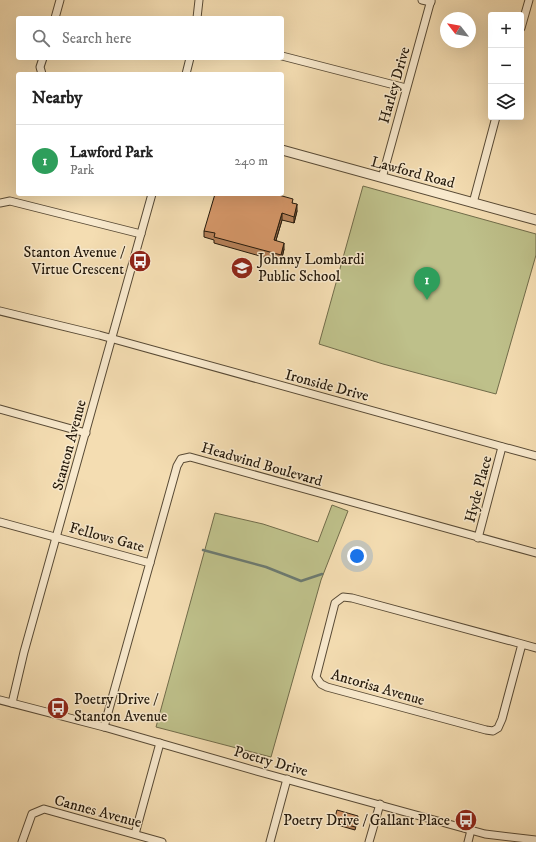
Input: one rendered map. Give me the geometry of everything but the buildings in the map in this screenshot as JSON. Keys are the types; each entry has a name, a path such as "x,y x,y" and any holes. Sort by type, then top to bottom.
{"street":[{"path":"56,16 60,0"},
{"path":"197,16 199,0"},
{"path":"422,0 431,1"},
{"path":"524,18 529,0"},
{"name":"Harley Drive","path":"382,178 431,1"},
{"path":"284,57 406,88"},
{"path":"41,72 40,67 42,60"},
{"path":"186,72 190,60"},
{"path":"473,202 495,120"},
{"name":"Lawford Road","path":"284,151 536,220"},
{"name":"Stanton Avenue","path":"12,703 24,652 151,196"},
{"path":"0,204 10,201 140,234"},
{"name":"Ironside Drive","path":"0,311 112,339 536,456"},
{"path":"0,409 86,432"},
{"name":"Hyde Place","path":"478,538 502,447"},
{"name":"Headwind Boulevard","path":"104,727 177,466 181,458 190,457 536,553"},
{"name":"Fellows Gate","path":"0,522 150,563"},
{"name":"Antorisa Avenue","path":"522,644 502,719 498,728 493,731 327,687 321,684 316,677 335,603 343,597 352,598 522,644 536,648"},
{"name":"Poetry Drive","path":"0,700 104,727 471,830 496,836 536,840"},
{"path":"135,834 160,743"},
{"path":"270,842 287,779"},
{"path":"369,842 380,804"},
{"name":"Cannes Avenue","path":"22,842 32,814 44,810 162,842"},
{"path":"468,842 471,830"}],"green space":[{"path":"363,186 536,234 536,255 496,394 383,364 319,344"},
{"path":"332,505 348,511 321,580 271,757 156,727 215,513 263,524 318,542"}],"waterway":[{"path":"203,550 266,567 301,581 322,574"}],"place":[{"name":"Stanton Avenue / Virtue Crescent","path":"140,261"},
{"name":"Johnny Lombardi Public School","path":"242,268"},
{"name":"Lawford Park","path":"427,300"},
{"name":"Poetry Drive / Stanton Avenue","path":"58,708"},
{"name":"Poetry Drive / Gallant Place","path":"466,820"}]}
